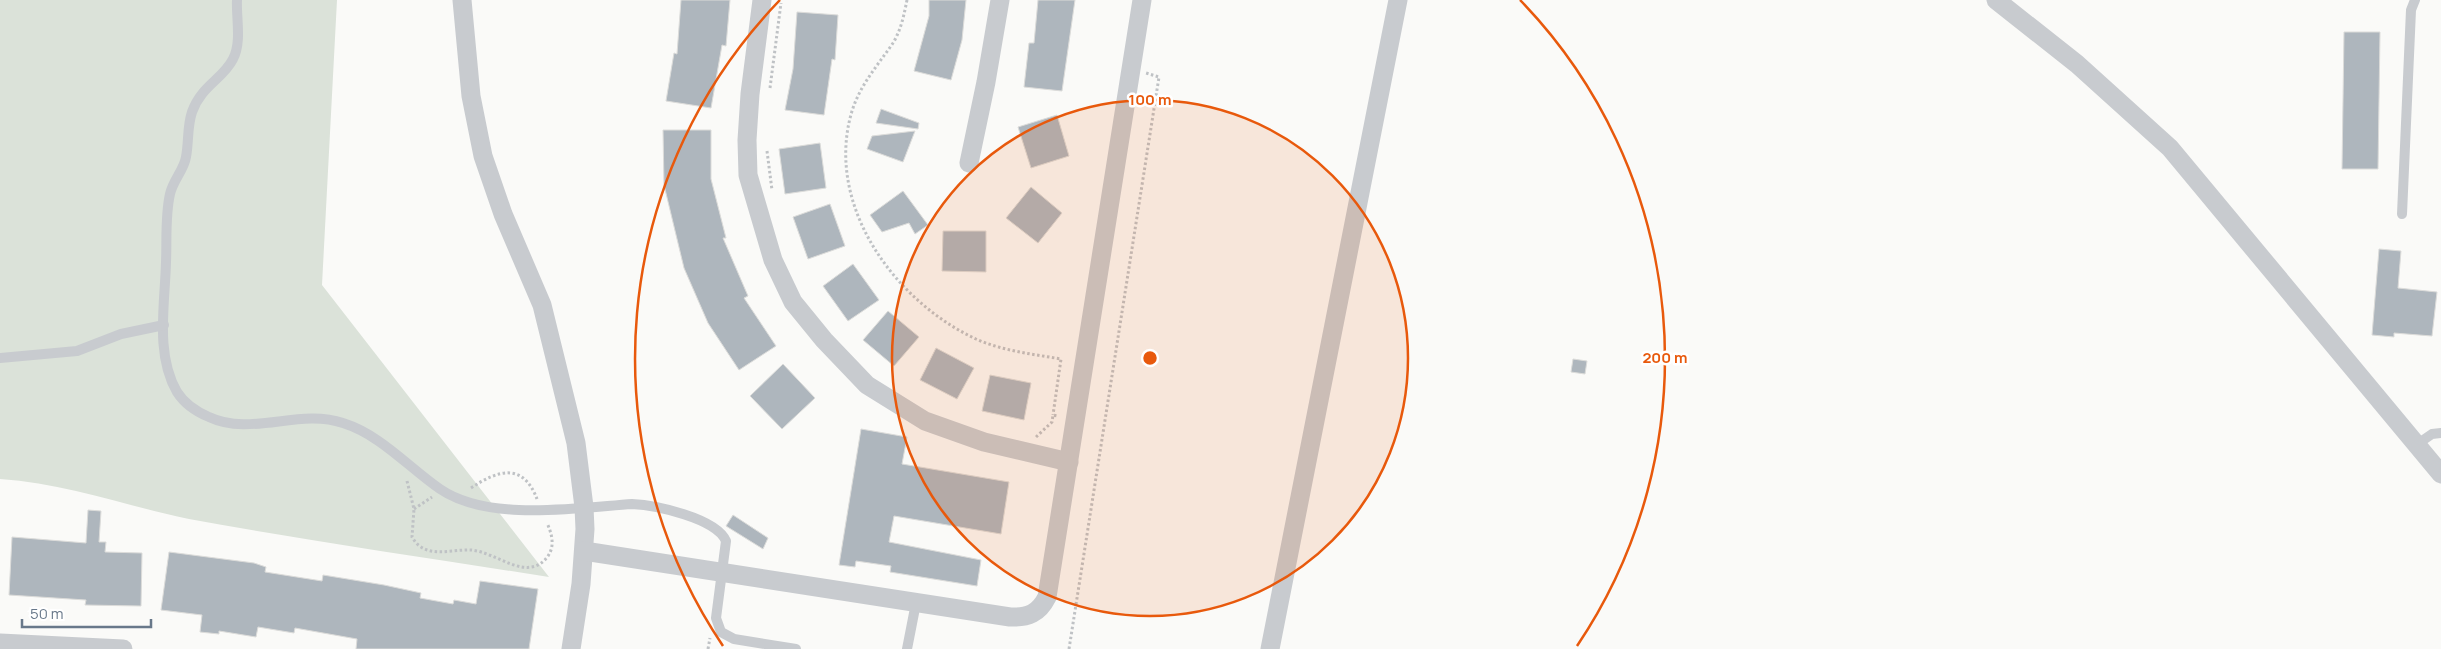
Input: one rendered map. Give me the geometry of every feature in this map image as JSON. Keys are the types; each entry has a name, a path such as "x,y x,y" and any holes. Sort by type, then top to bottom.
{"street":[{"path":"462,0 472,96 483,156 503,214 542,305 576,443 584,507 584,552 572,649"},
{"path":"762,0 750,94 747,140 748,175 773,260 792,302 824,340 867,385 925,421 984,442 1069,462"},
{"path":"969,163 986,82 1000,0"},
{"path":"584,552 723,571 916,603 1018,617 1033,614 1039,609 1047,596 1142,0"},
{"path":"1270,649 1398,0"},
{"path":"1996,0 2077,64 2170,148 2441,474"},
{"path":"0,643 123,649"}],"lane":[{"path":"237,0 237,40 233,59 209,84 192,110 188,124 186,157 170,193 164,325 166,362 178,394 198,411 216,419 235,424 313,417 340,422 378,440 442,490 474,504 507,510 646,504 674,511 717,529 724,536 727,546 716,618 721,632 734,639 796,649"},
{"path":"2402,214 2411,10 2415,0"},
{"path":"0,358 77,351 121,334 164,325"},
{"path":"2416,445 2432,434 2441,433"},
{"path":"907,649 916,603"}],"path":[{"path":"769,94 782,0"},
{"path":"907,0 900,29 859,95 848,127 846,162 859,219 871,244 887,266 913,295 944,321 969,336 995,346 1061,359 1052,422 1037,437 1027,435"},
{"path":"1069,649 1159,77 1131,67"},
{"path":"766,146 773,192"},
{"path":"1053,415 1076,419"},
{"path":"414,509 442,490"}],"shaded area":[{"path":"0,0 337,0 322,285 549,577 189,519 72,490 24,481 0,479"}],"building":[{"path":"681,0 730,0 726,46 722,45 711,108 666,101 674,53 677,54"},
{"path":"929,0 966,0 962,40 951,80 914,71 929,16"},
{"path":"1038,0 1075,0 1062,91 1024,87 1029,43 1034,43"},
{"path":"797,12 838,15 835,60 832,59 824,115 785,110 793,69"},
{"path":"2344,32 2380,32 2378,169 2342,169"},
{"path":"881,109 919,123 918,129 876,123"},
{"path":"1057,115 1069,156 1031,168 1018,127"},
{"path":"663,130 711,130 711,179 726,238 723,238 748,296 744,298 776,346 739,370 708,323 684,268 664,185"},
{"path":"915,131 903,162 867,149 872,136"},
{"path":"820,143 826,188 785,194 779,149"},
{"path":"1031,187 1062,213 1038,243 1006,218"},
{"path":"903,191 928,225 915,234 909,223 882,232 870,215"},
{"path":"830,204 845,246 808,259 793,217"},
{"path":"943,231 986,231 986,272 942,271"},
{"path":"2379,249 2401,251 2398,288 2437,292 2432,336 2394,333 2394,337 2372,335"},
{"path":"853,264 879,300 848,321 823,286"},
{"path":"888,311 919,337 894,366 863,340"},
{"path":"936,348 974,368 957,399 920,380"},
{"path":"1573,359 1587,361 1585,374 1571,372"},
{"path":"783,364 815,398 782,429 750,396"},
{"path":"990,375 1031,383 1024,420 982,411"},
{"path":"861,429 907,437 902,464 1009,482 1001,534 894,516 889,542 981,560 977,586 890,572 891,566 856,561 855,567 839,565"},
{"path":"88,510 101,511 99,542 106,542 105,552 142,553 141,606 85,605 86,600 9,595 12,537 86,543"},
{"path":"733,515 768,538 763,549 726,526"},
{"path":"169,552 254,563 266,567 265,572 322,581 323,575 384,585 421,593 420,598 453,604 454,600 476,604 480,581 538,589 529,649 356,649 357,639 295,628 294,633 258,627 256,637 219,631 219,634 200,632 202,615 161,610"}]}
